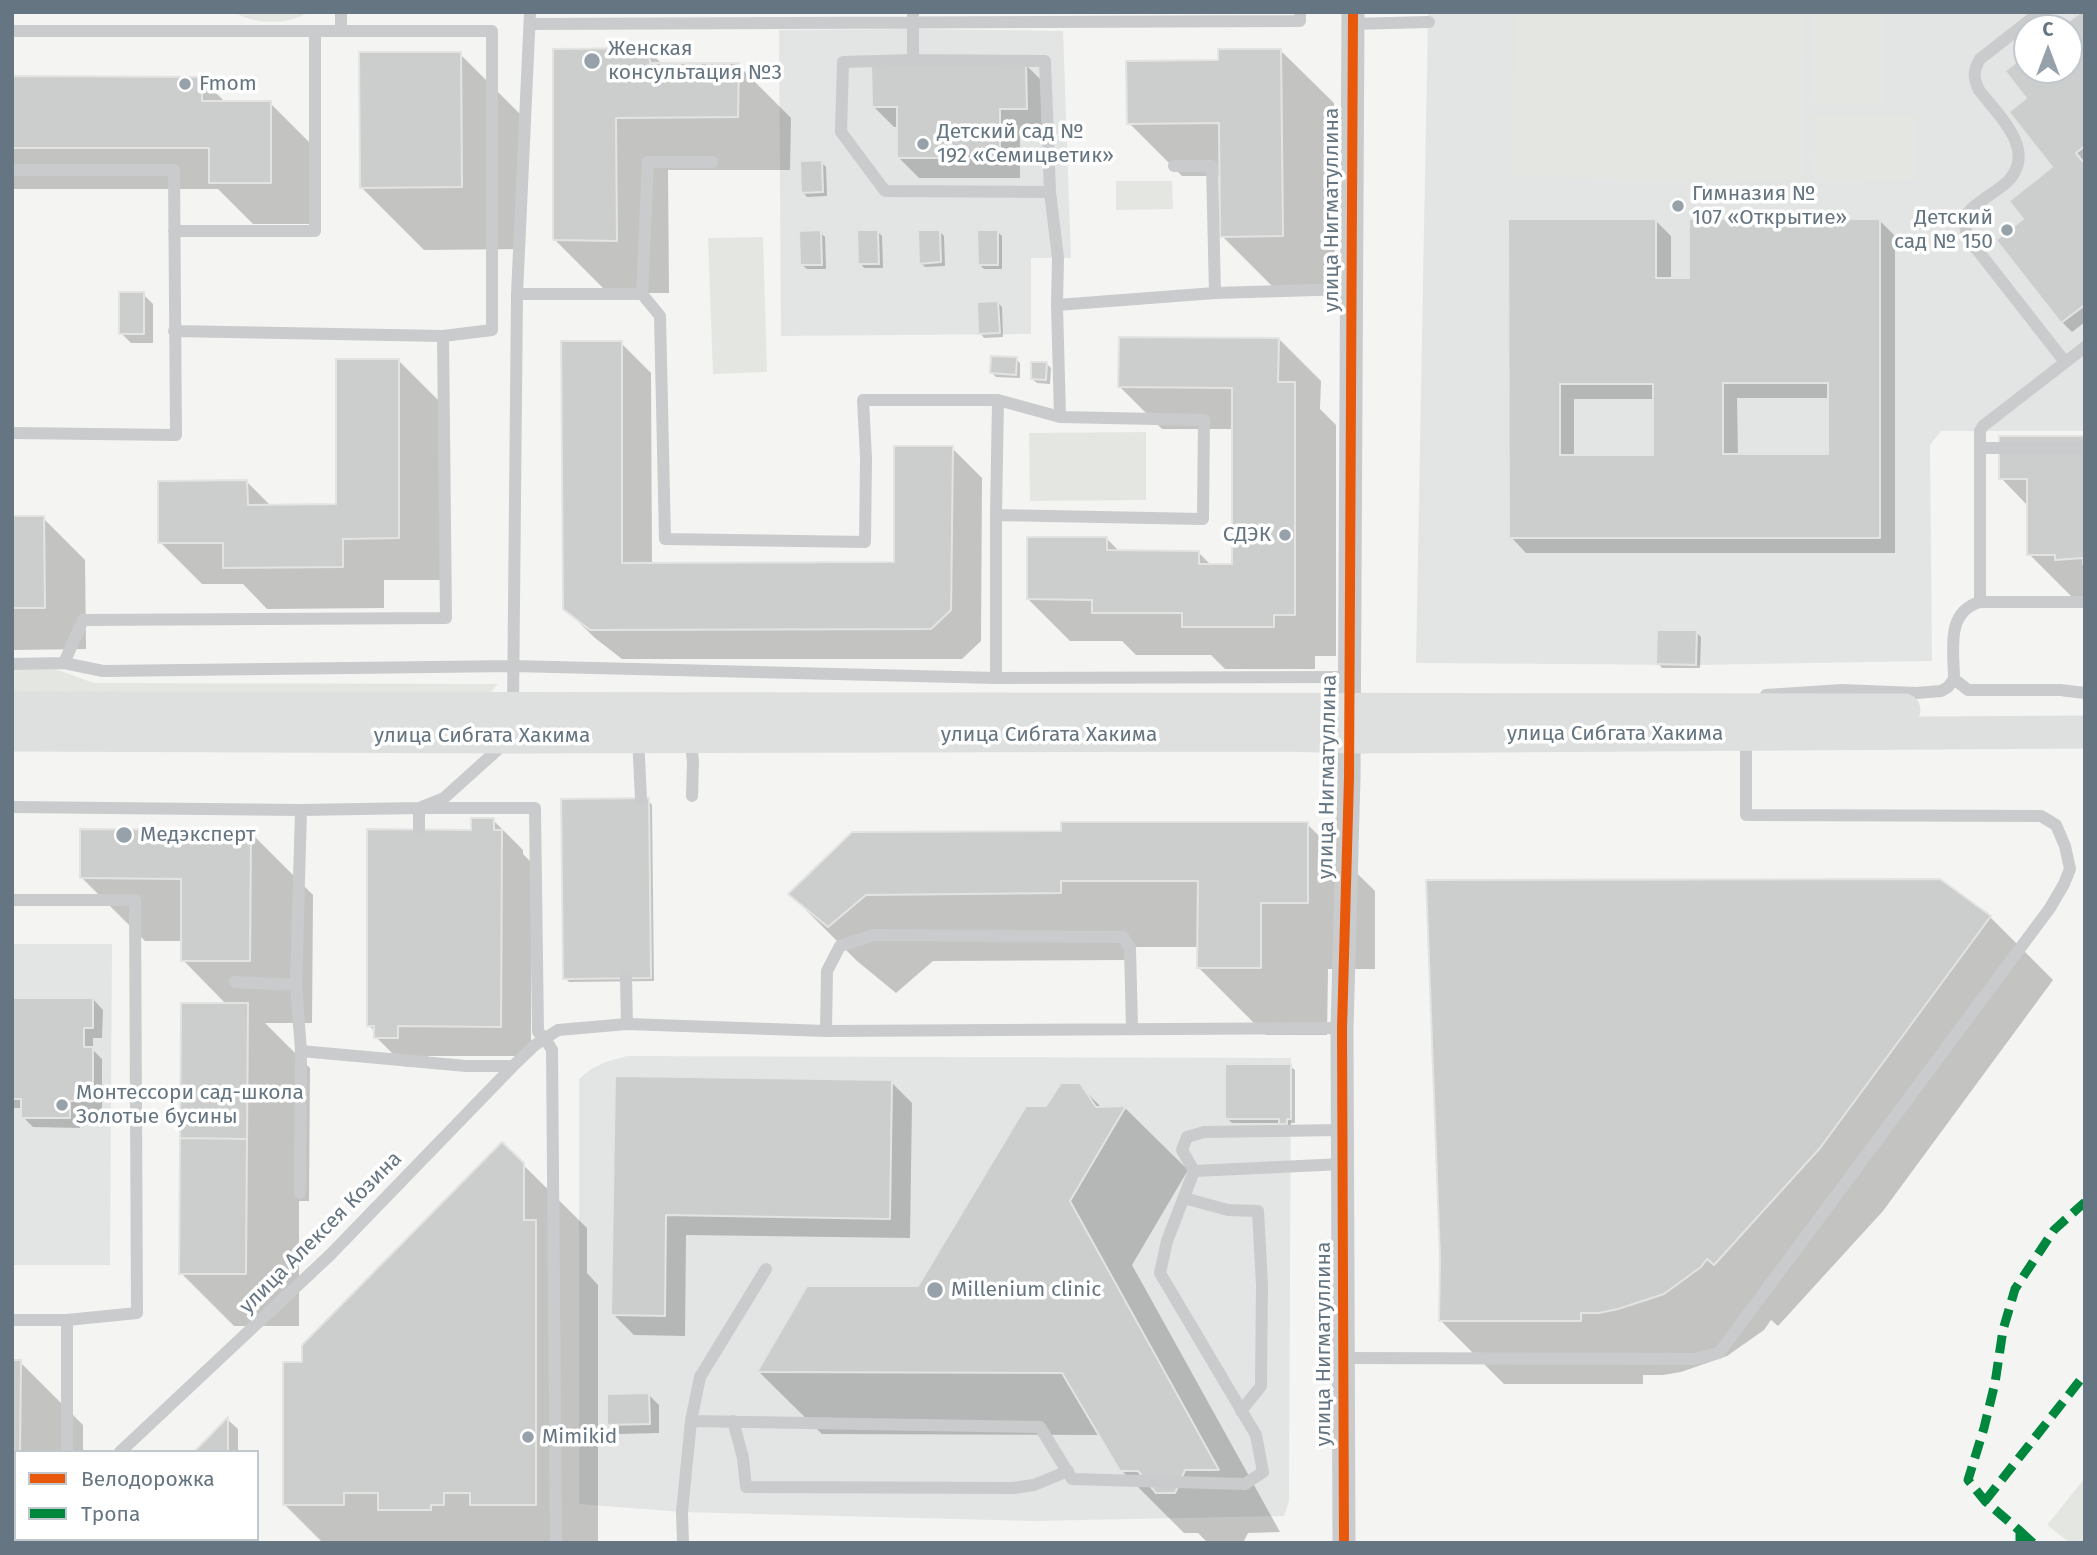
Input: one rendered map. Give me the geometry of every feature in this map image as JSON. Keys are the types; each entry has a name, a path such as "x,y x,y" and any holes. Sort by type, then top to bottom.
{"main road":[{"name":"улица Сибгата Хакима","path":"12,708 513,722 638,736 1286,734 1349,708 1746,734 2085,732"},
{"name":"улица Сибгата Хакима","path":"12,735 513,722 1349,708 2085,710"}],"street":[{"name":"улица Нигматуллина","path":"1344,1543 1342,1028 1349,708 1352,18"}],"lane":[{"path":"341,12 341,31"},
{"path":"419,808 444,798 513,722 517,294 530,18 913,17 1300,21 1300,12"},
{"path":"2040,12 1980,59 1975,67 1975,81 1979,90 2016,140 2018,160 2009,180 1969,211 1964,223 1968,238 2065,362"},
{"path":"913,17 913,60"},
{"path":"1352,18 1429,22"},
{"path":"12,31 492,31 492,330 443,336 174,331"},
{"path":"174,231 315,231 315,31"},
{"path":"1050,192 885,191 841,132 843,62 1045,61 1050,192 1058,258 1060,417"},
{"path":"712,162 648,162 642,294 660,316 665,539 865,542 866,458 863,400 998,400 1060,417 1204,420 1203,519 996,516"},
{"path":"1174,166 1212,166 1215,293"},
{"path":"12,170 174,170 176,435 12,433"},
{"path":"1057,305 1215,293 1351,289"},
{"path":"517,294 642,294"},
{"path":"64,663 83,620 446,618 443,336"},
{"path":"1979,603 1979,431 2085,347"},
{"path":"996,678 998,400"},
{"path":"1979,448 2085,448"},
{"path":"1721,710 1756,697 1779,693 1842,690 1941,691 1954,680 1955,622 1964,610 1979,603 2085,603"},
{"path":"12,664 64,663 103,671 513,666 996,678 1349,708"},
{"path":"1954,680 1968,690 2060,690 2085,693"},
{"path":"1344,1358 1695,1359 1718,1353 2050,908 2064,884 2070,869 2065,846 2056,825 2040,816 1746,815 1746,734"},
{"path":"638,736 641,799"},
{"path":"690,736 693,761 692,796"},
{"path":"12,807 301,810 535,808 538,1032 552,1050 556,1543"},
{"path":"419,808 419,829"},
{"path":"300,1193 300,1051 296,985 301,810"},
{"path":"12,900 135,900 137,1313 67,1320 12,1320"},
{"path":"826,1031 827,971 840,946 874,935 1123,937 1130,948 1132,1028"},
{"path":"626,978 627,1024"},
{"path":"234,982 296,985"},
{"path":"544,1038 558,1030 627,1024 826,1031 1342,1028"},
{"name":"улица Алексея Козина","path":"122,1450 330,1255 513,1066 544,1038"},
{"path":"300,1051 467,1066 513,1066"},
{"path":"1194,1171 1182,1150 1187,1137 1204,1132 1342,1130"},
{"path":"1194,1171 1343,1164"},
{"path":"691,1421 1040,1427 1072,1479 1245,1483 1263,1472 1256,1435 1160,1273 1167,1241 1194,1171"},
{"path":"1184,1198 1228,1210 1258,1211 1262,1285 1261,1387 1241,1411"},
{"path":"683,1543 682,1512 691,1421 700,1377 766,1269"},
{"path":"67,1320 67,1450"},
{"path":"733,1421 743,1458 746,1487 1013,1488 1034,1485 1068,1471"}],"shaded area":[{"path":"235,12 308,12 292,19 272,22 251,19"},
{"name":"Гимназия № 107 «Открытие»","path":"1428,12 2085,12 2085,431 1941,431 1930,445 1932,661 1696,665 1416,663"},
{"path":"1514,12 1804,12 1803,179 1513,177"},
{"path":"1814,12 1883,12 1883,104 1814,103"},
{"name":"Детский сад № 192 «Семицветик»","path":"779,30 1063,31 1071,258 1031,258 1031,334 781,336"},
{"path":"1815,116 1915,117 1914,179 1814,178"},
{"path":"1116,181 1172,181 1173,209 1116,210"},
{"path":"763,237 767,372 713,374 708,238"},
{"path":"1146,432 1146,500 1030,501 1029,433"},
{"path":"12,666 47,666 94,683 498,684 490,693 12,692"},
{"name":"Монтессори сад-школа Золотые бусины","path":"12,944 112,944 110,1265 12,1265"},
{"name":"Millenium clinic","path":"627,1056 1291,1058 1289,1501 1284,1516 1033,1521 682,1512 579,1504 579,1079 591,1069"},
{"path":"2085,1478 2085,1543 2070,1543 2047,1525"}],"building":[{"path":"2085,12 2085,146 2076,153 2085,164 2085,305 2061,323 1996,240 2023,219 2009,201 2052,167 2009,112 2026,98 2015,84 2083,84 2083,14 2078,14"},
{"path":"649,48 650,63 739,63 738,117 616,118 617,241 553,240 553,49"},
{"path":"1218,49 1281,49 1283,236 1220,237 1219,123 1127,124 1126,61 1218,60"},
{"path":"359,52 461,52 462,187 360,188"},
{"path":"1026,63 1027,109 1000,109 1000,158 897,158 897,107 872,107 871,64"},
{"path":"2013,65 2013,81 2005,71"},
{"path":"12,76 202,77 202,101 271,101 271,183 209,183 209,148 12,148"},
{"path":"822,160 823,192 801,193 800,161"},
{"path":"1508,219 1656,219 1656,278 1689,278 1689,219 1880,219 1880,538 1509,538","holes":["1723,383 1828,383 1828,454 1723,454","1560,384 1653,384 1653,455 1560,455"]},
{"path":"821,230 822,265 800,265 799,231"},
{"path":"857,230 878,230 879,264 858,264"},
{"path":"918,230 940,230 941,262 919,264"},
{"path":"977,230 998,230 998,265 978,265"},
{"path":"119,292 144,292 144,334 119,334"},
{"path":"998,301 1000,333 978,334 977,302"},
{"path":"1119,337 1279,338 1278,382 1295,382 1295,615 1274,615 1274,627 1182,627 1182,613 1092,613 1092,600 1027,599 1027,537 1107,537 1107,550 1199,551 1199,564 1232,564 1232,388 1118,387"},
{"path":"561,341 622,341 622,563 894,562 894,446 953,446 951,610 931,629 590,630 563,609"},
{"path":"991,356 1017,357 1016,375 990,373"},
{"path":"336,359 399,359 399,538 343,539 343,567 223,568 223,543 158,543 158,481 247,480 248,505 336,504"},
{"path":"1031,362 1047,362 1046,380 1031,379"},
{"path":"1999,436 2085,436 2085,564 2083,558 2055,560 2055,555 2027,555 2027,479 1999,479"},
{"path":"12,516 44,516 45,608 12,608"},
{"path":"1657,630 1697,630 1696,665 1656,664"},
{"path":"649,798 651,978 563,979 561,799"},
{"path":"471,818 494,818 494,830 502,830 501,1027 398,1026 398,1038 374,1038 374,1026 367,1026 367,829 471,830"},
{"path":"1061,822 1308,822 1308,903 1261,903 1261,968 1197,968 1198,881 1061,881 1061,893 866,895 828,927 788,894 852,832 1061,831"},
{"path":"80,829 251,830 250,961 181,961 181,879 80,878"},
{"path":"1940,879 1991,916 1820,1148 1714,1265 1707,1259 1701,1267 1664,1294 1618,1309 1581,1313 1581,1321 1439,1321 1440,1258 1426,880"},
{"path":"12,998 93,998 93,1028 84,1028 84,1047 93,1047 93,1101 70,1101 70,1118 21,1118 21,1099 12,1099"},
{"path":"181,1003 248,1003 247,1139 180,1138"},
{"path":"1225,1064 1291,1064 1291,1119 1287,1119 1287,1124 1279,1124 1279,1119 1225,1119"},
{"path":"615,1076 892,1080 890,1219 666,1215 665,1316 611,1315"},
{"path":"1061,1083 1080,1083 1096,1107 1126,1106 1070,1201 1219,1470 1185,1470 1175,1493 1156,1493 1138,1471 1120,1471 1062,1373 757,1372 807,1286 918,1286 1026,1106 1046,1106"},
{"path":"180,1138 247,1139 246,1274 179,1274"},
{"path":"502,1142 524,1163 524,1220 536,1220 536,1505 470,1505 470,1493 444,1493 444,1505 431,1505 431,1510 378,1510 378,1493 344,1493 344,1505 283,1505 283,1362 302,1362 302,1345"},
{"path":"12,1360 21,1360 20,1450 14,1450 12,1475"},
{"path":"649,1393 650,1424 607,1425 607,1394"},
{"path":"228,1417 228,1450 196,1450"}],"marked path":[{"path":"2020,1543 2020,1531 1985,1501 1968,1480 1984,1428 1995,1383 2003,1330 2015,1289 2054,1230 2085,1202"},
{"path":"1985,1501 2085,1374"},
{"path":"2020,1531 2033,1543"}],"cycle path":[{"path":"1344,1543 1342,1028 1349,778 1353,12"}],"place":[{"name":"Женская консультация №3","path":"592,61"},
{"name":"Fmom","path":"185,84"},
{"name":"Детский сад № 192 «Семицветик»","path":"923,144"},
{"name":"Гимназия № 107 «Открытие»","path":"1678,206"},
{"name":"Детский сад № 150","path":"2007,230"},
{"name":"СДЭК","path":"1285,535"},
{"name":"Медэксперт","path":"124,835"},
{"name":"Монтессори сад-школа Золотые бусины","path":"62,1105"},
{"name":"Millenium clinic","path":"935,1290"},
{"name":"Mimikid","path":"528,1437"}]}
